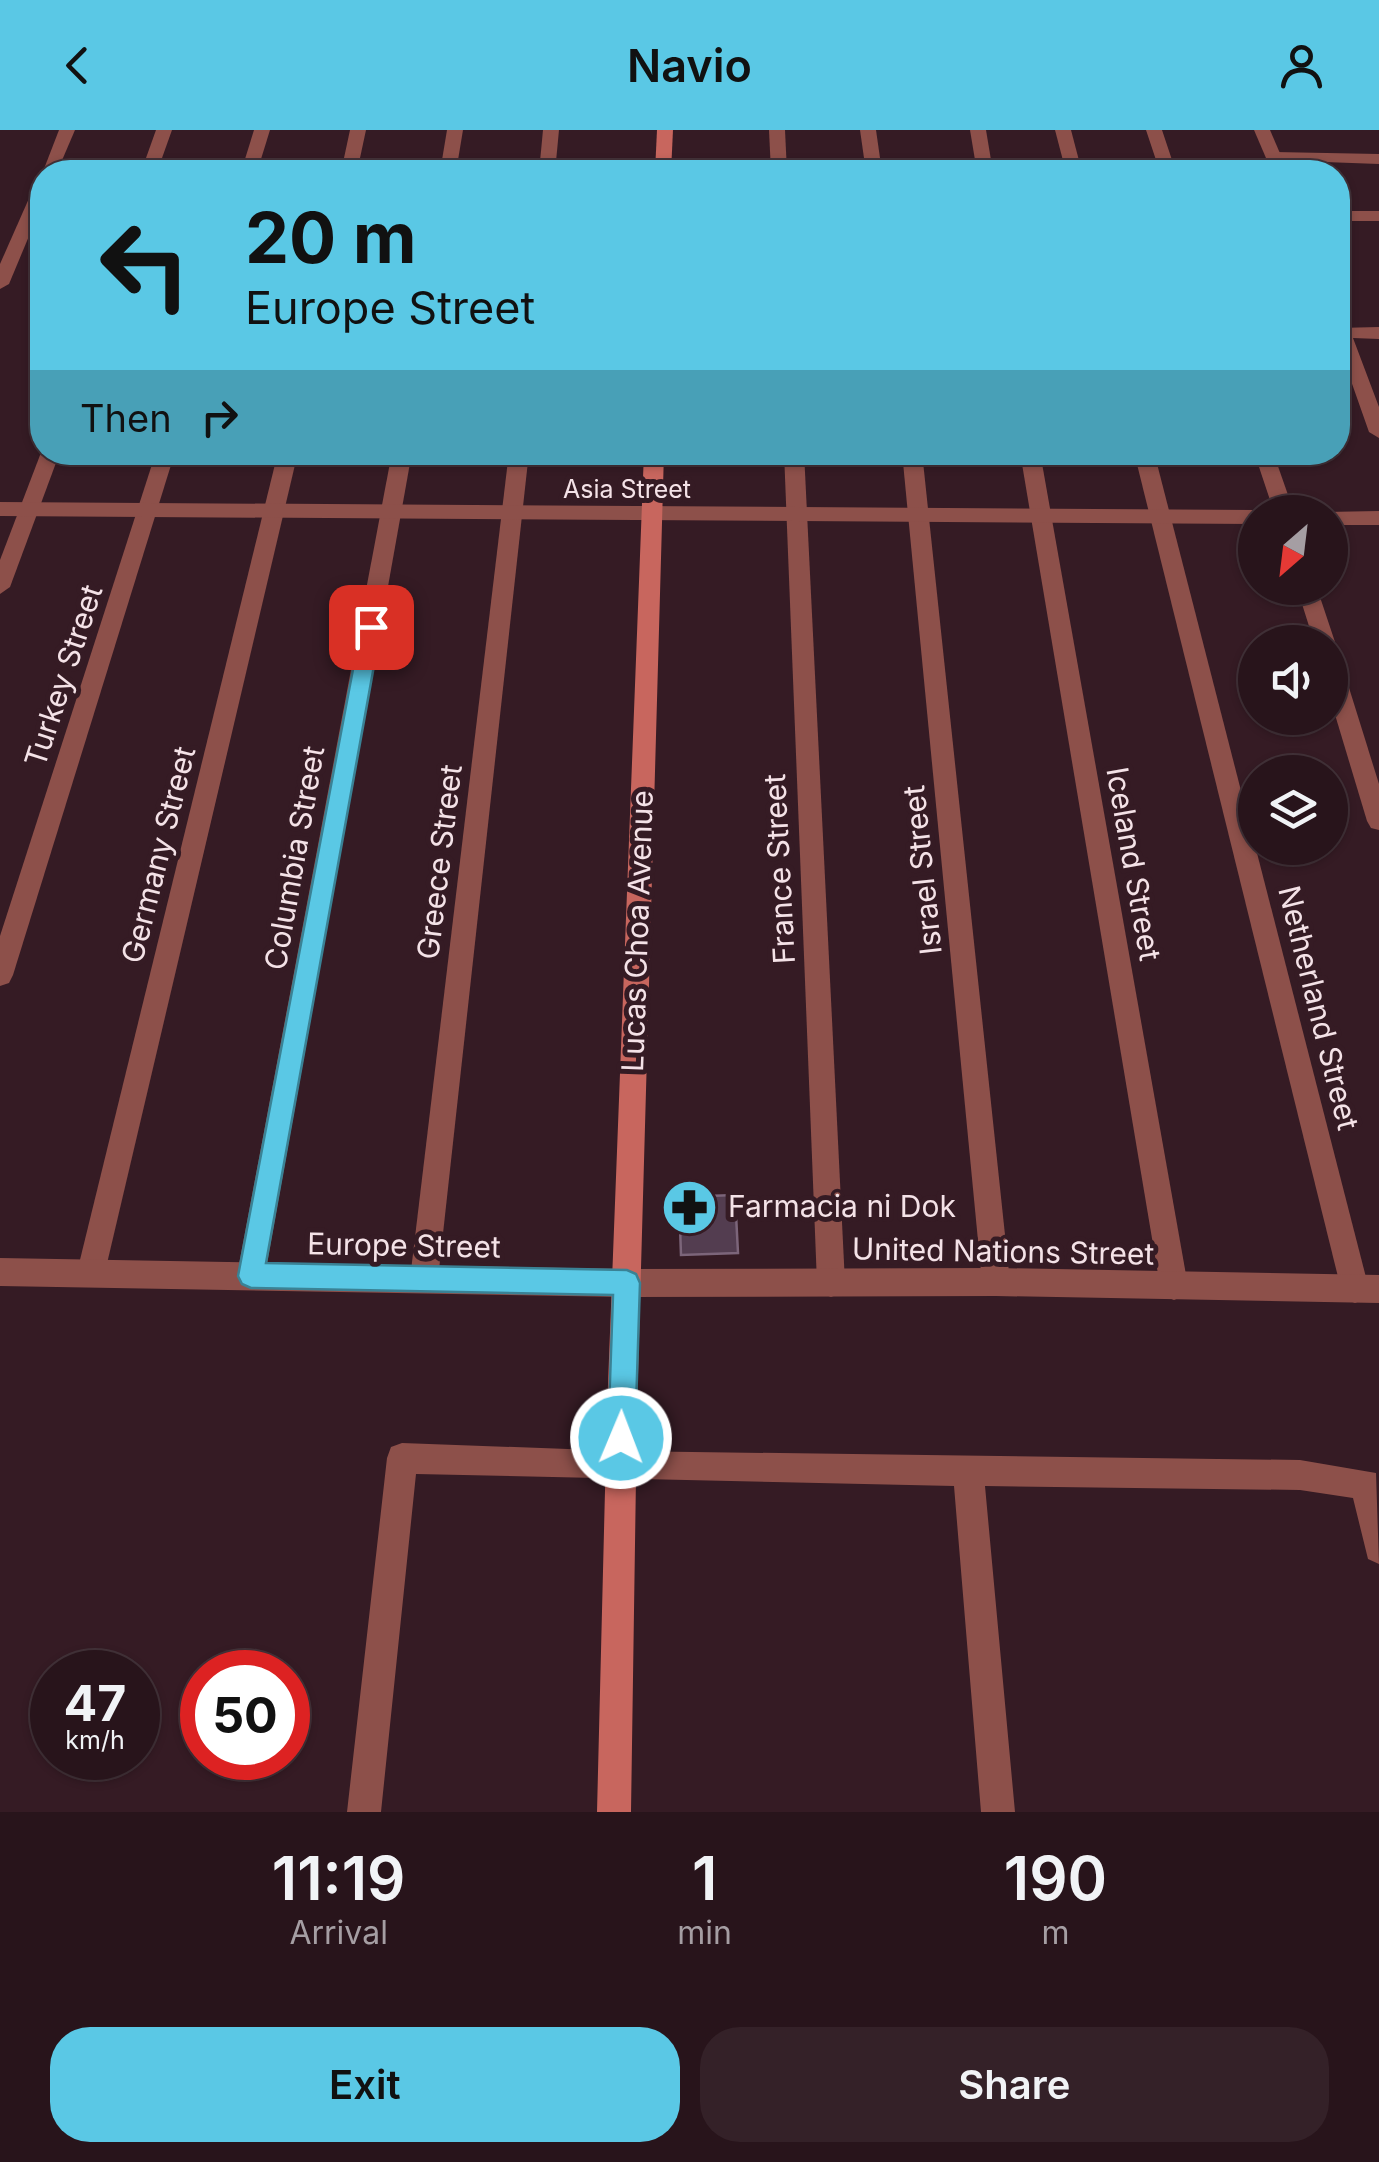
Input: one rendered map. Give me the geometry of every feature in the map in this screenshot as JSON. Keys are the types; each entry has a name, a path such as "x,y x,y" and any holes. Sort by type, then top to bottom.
{"main road":[{"path":"663,160 664,130"},
{"name":"Lucas Choa Avenue","path":"614,1812 622,1410 654,465"}],"street":[{"path":"54,160 68,130"},
{"path":"153,160 164,130"},
{"path":"253,160 262,130"},
{"path":"351,160 358,130"},
{"path":"450,160 455,130"},
{"path":"548,160 551,130"},
{"path":"777,130 778,160"},
{"path":"868,130 872,160"},
{"path":"978,130 983,160"},
{"path":"1063,130 1071,160"},
{"path":"1154,130 1164,160"},
{"path":"1262,130 1275,160"},
{"path":"1350,161 1379,159"},
{"path":"0,284 30,215"},
{"path":"1350,216 1379,216"},
{"path":"1350,328 1379,333"},
{"path":"1350,353 1379,432"},
{"path":"0,587 47,465"},
{"name":"Turkey Street","path":"0,975 162,465"},
{"name":"Germany Street","path":"91,1272 285,465"},
{"name":"Columbia Street","path":"251,1276 400,465"},
{"name":"Greece Street","path":"424,1278 518,465"},
{"name":"France Street","path":"795,465 831,1283"},
{"name":"Israel Street","path":"914,465 996,1282"},
{"name":"Iceland Street","path":"1032,465 1174,1286"},
{"name":"Netherland Street","path":"1147,465 1367,1289"},
{"path":"1268,465 1278,495"},
{"name":"Asia Street","path":"0,509 1238,516"},
{"path":"1348,518 1379,518"},
{"path":"1348,720 1379,821"},
{"name":"Europe Street","path":"0,1272 627,1283"},
{"name":"United Nations Street","path":"627,1283 996,1282 1367,1289"},
{"path":"364,1812 402,1458 621,1466 1300,1475 1365,1484 1379,1548"},
{"path":"968,1471 998,1812"}],"building":[{"path":"735,1195 738,1253 681,1255 679,1197"}],"place":[{"name":"Farmacia ni Dok","path":"689,1207"}],"route":[{"path":"371,627 251,1276 627,1283 621,1438"}]}
